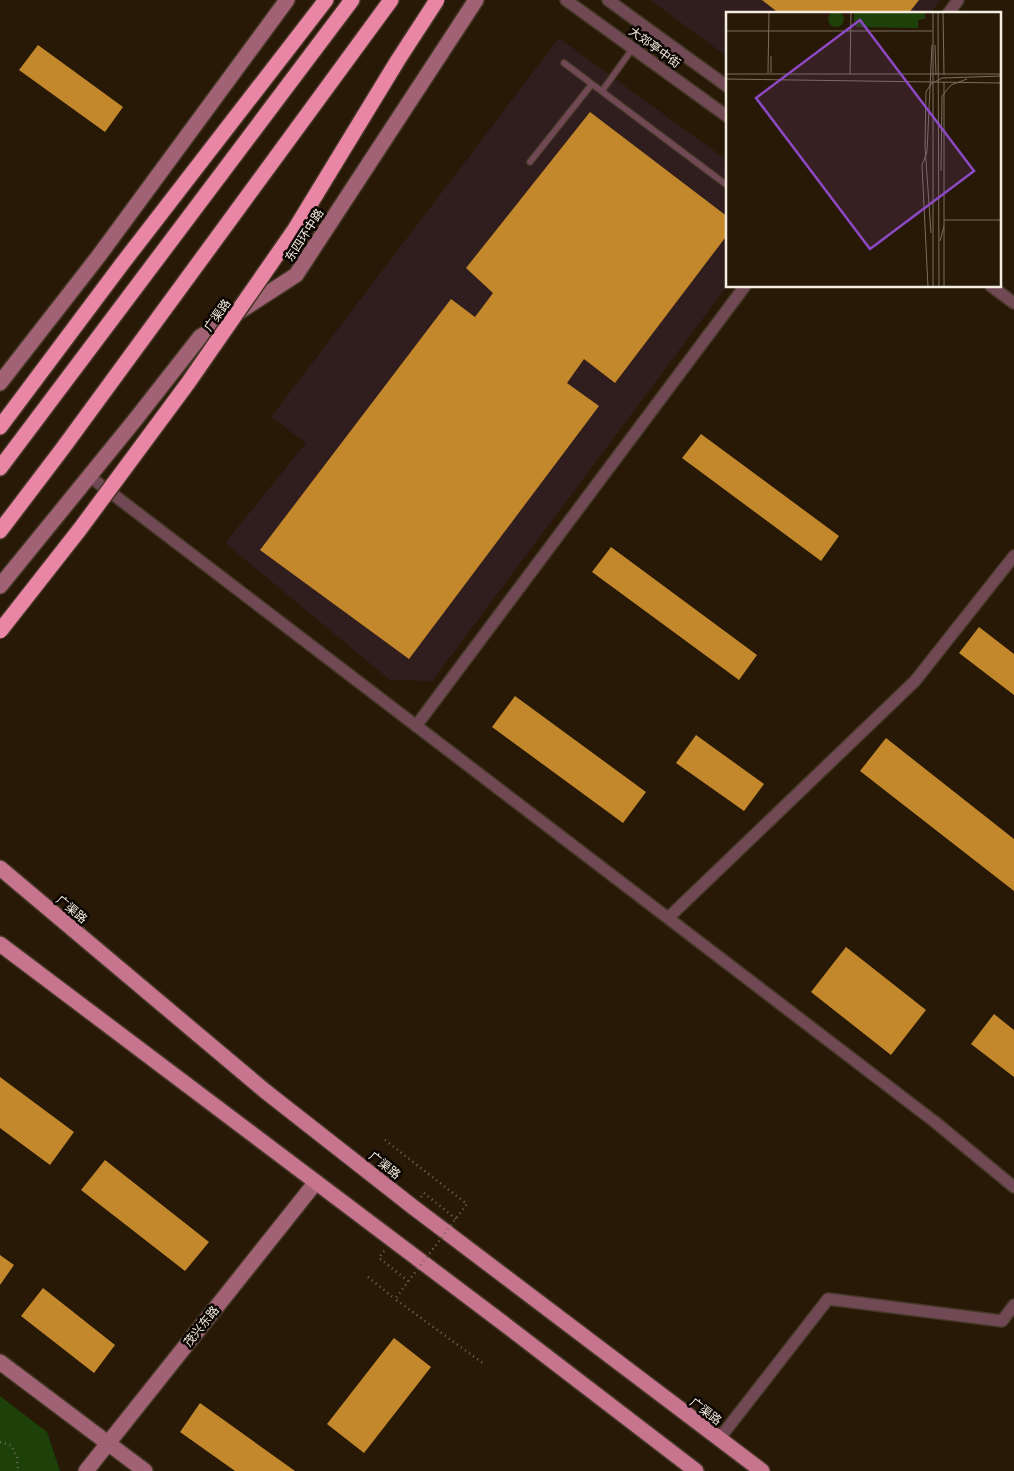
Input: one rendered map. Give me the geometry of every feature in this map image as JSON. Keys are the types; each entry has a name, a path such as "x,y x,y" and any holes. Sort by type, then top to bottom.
{"highway":[{"path":"0,427 122,264 326,0"},
{"path":"0,468 352,0"},
{"path":"0,531 63,448 391,0"},
{"name":"广渠路","path":"0,631 80,529 188,383 295,229 398,60 437,0"}],"main road":[{"path":"0,383 98,257 287,0"},
{"name":"东四环中路","path":"0,586 200,337 296,275 476,0"},
{"name":"广渠路","path":"0,868 265,1091 413,1207 762,1471"},
{"path":"0,944 696,1471"},
{"name":"茂兴东路","path":"86,1471 316,1182"},
{"path":"0,1362 145,1471"}],"street":[{"name":"大郊亭中街","path":"566,0 726,116"},
{"name":"大郊亭中街","path":"608,0 726,86"},
{"path":"949,12 958,0"},
{"path":"416,726 744,288"},
{"path":"994,288 1014,303"},
{"path":"89,476 935,1122 1014,1187"},
{"path":"668,918 915,680 1014,556"},
{"path":"720,1439 828,1299 1002,1321 1014,1305"}],"lane":[{"path":"602,91 633,48"},
{"path":"564,63 726,184"},
{"path":"530,162 592,84"}],"path":[{"path":"385,1140 467,1204 395,1299"},
{"path":"424,1193 456,1219"},
{"path":"379,1258 408,1281"},
{"path":"368,1276 395,1299 484,1364"},
{"path":"0,1442 10,1446 17,1457 18,1471"}],"shaded area":[{"path":"650,0 940,0 931,12 726,12 726,56"},
{"path":"559,38 726,160 726,288 432,681 390,680 225,543 306,443 271,417"}],"green space":[{"path":"0,1396 47,1432 60,1471 0,1471"}],"building":[{"path":"762,0 919,0 910,12 777,12"},
{"path":"38,45 123,107 105,132 19,70"},
{"path":"590,112 726,215 726,237 615,383 584,359 567,383 599,406 409,659 260,550 451,299 475,317 493,293 466,268"},
{"path":"701,434 839,536 821,561 682,458"},
{"path":"611,547 757,655 739,680 592,572"},
{"path":"979,627 1014,654 1014,695 959,653"},
{"path":"515,696 646,792 623,823 492,727"},
{"path":"696,735 764,784 744,811 676,763"},
{"path":"886,738 1014,839 1014,891 860,771"},
{"path":"846,947 926,1010 891,1055 811,992"},
{"path":"994,1014 1014,1030 1014,1077 971,1044"},
{"path":"0,1077 74,1132 50,1165 0,1128"},
{"path":"105,1160 209,1242 185,1271 81,1190"},
{"path":"0,1255 14,1265 0,1285"},
{"path":"43,1288 115,1345 94,1373 21,1316"},
{"path":"394,1338 431,1367 364,1453 327,1424"},
{"path":"200,1403 295,1471 235,1471 180,1432"}]}
